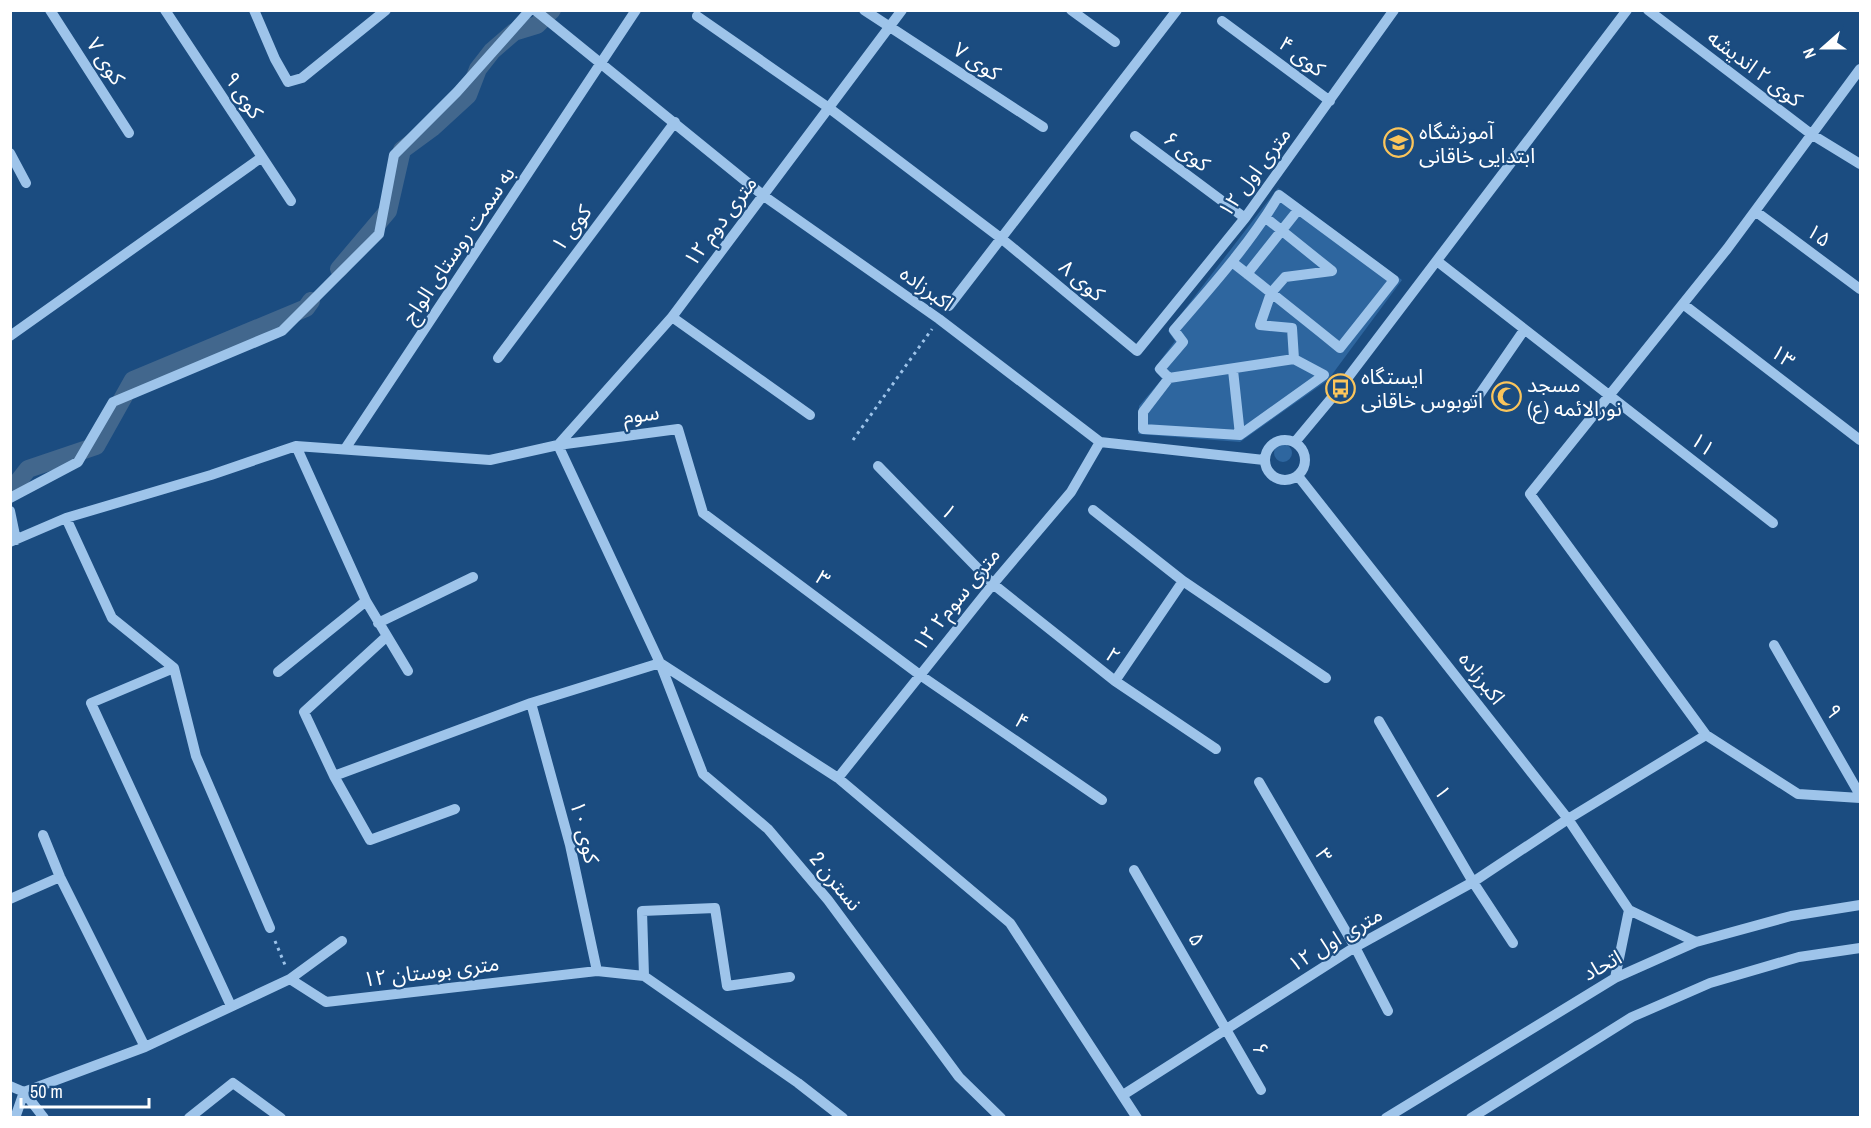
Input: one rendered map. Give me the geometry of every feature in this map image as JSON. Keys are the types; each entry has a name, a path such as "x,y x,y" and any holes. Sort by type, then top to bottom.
{"street":[{"name":"کوی ۷","path":"50,10 129,133"},
{"name":"کوی ۹","path":"165,10 291,201"},
{"path":"254,10 288,82 302,78 386,10"},
{"path":"10,498 78,462 113,402 282,331 379,234 394,154 457,92 530,10"},
{"name":"اکبرزاده","path":"535,10 764,196 939,319 1100,442"},
{"name":"به سمت روستای الواج","path":"345,449 636,10"},
{"name":"کوی ۷","path":"864,10 1043,127"},
{"name":"۱۲ متری دوم","path":"558,445 672,317 902,10"},
{"path":"1071,10 1115,42"},
{"path":"949,306 1177,10"},
{"name":"۱۲ متری اول","path":"1137,351 1245,218 1394,10"},
{"path":"1295,442 1340,388 1626,10"},
{"name":"کوی ۲ اندیشه","path":"1648,10 1811,134 1860,164"},
{"name":"کوی ۸","path":"698,16 829,108 1002,239 1137,351"},
{"name":"کوی ۴","path":"1222,21 1330,101"},
{"path":"1860,69 1683,304 1530,494 1706,735 1798,794 1860,797"},
{"name":"کوی ۱","path":"498,358 675,122"},
{"name":"کوی ۶","path":"1135,136 1245,218"},
{"path":"10,153 26,183"},
{"path":"10,336 262,157"},
{"path":"1169,378 1160,369 1183,342 1174,330 1232,262 1266,218 1279,195 1394,280 1340,348 1232,262"},
{"path":"1247,274 1298,210"},
{"name":"۱۵","path":"1755,211 1860,289"},
{"path":"1266,218 1332,271 1285,277 1271,293 1260,326 1292,328 1294,359"},
{"name":"۱۱","path":"1437,261 1773,523"},
{"name":"۱۳","path":"1683,304 1860,440"},
{"path":"672,317 810,415"},
{"path":"1473,404 1524,330"},
{"path":"1294,359 1324,375 1240,435 1143,429 1143,412 1169,378 1233,370 1294,359"},
{"path":"1233,370 1240,435"},
{"name":"سوم","path":"558,445 678,429 703,513"},
{"path":"1281,440 1295,442 1305,458 1305,465 1298,476 1286,480 1274,477 1265,467 1266,453 1275,442 1281,440"},
{"path":"1100,442 1264,460"},
{"name":"۱۲ متری سوم۲","path":"838,778 993,584 1071,492 1100,442"},
{"path":"10,511 13,541 66,518 211,476 296,446 490,460 558,445"},
{"name":"نسترن 2","path":"558,445 660,663 703,774 768,829 828,900 959,1077 1001,1118"},
{"path":"296,446 366,601 408,671"},
{"name":"۱","path":"878,466 993,584"},
{"name":"اکبرزاده","path":"1298,476 1568,819 1629,910"},
{"path":"1093,510 1183,581 1326,678"},
{"name":"۳","path":"703,513 920,675"},
{"path":"66,518 112,618 174,668 196,756 270,928"},
{"path":"378,623 472,577"},
{"path":"1115,681 1183,581"},
{"name":"۲","path":"993,584 1115,681 1215,749"},
{"path":"278,672 366,601"},
{"path":"386,637 304,712 334,776 370,840 455,809"},
{"name":"۹","path":"1774,645 1860,797"},
{"path":"334,776 531,703 660,663 838,778 1010,923 1137,1118"},
{"path":"174,668 91,703 231,1006"},
{"name":"۴","path":"920,675 1102,800"},
{"name":"کوی ۱۰","path":"531,703 570,845 597,971"},
{"name":"۱","path":"1379,721 1473,882"},
{"name":"۱۲ متری اول","path":"1123,1095 1355,947 1473,882 1568,819 1706,735"},
{"name":"۳","path":"1259,782 1355,947"},
{"path":"43,835 60,877 145,1047"},
{"name":"۵","path":"1134,870 1227,1028"},
{"path":"10,899 60,877"},
{"path":"1473,882 1512,943"},
{"name":"اتحاد","path":"1386,1118 1400,1113 1615,978 1696,942 1791,916 1860,905"},
{"path":"644,976 642,912 715,908 727,986 790,977"},
{"path":"1615,978 1629,910 1696,942"},
{"path":"24,1092 145,1047 290,979 342,941"},
{"path":"1355,947 1388,1011"},
{"path":"1471,1118 1632,1017 1710,983 1799,957 1860,948"},
{"name":"۱۲ متری بوستان","path":"290,979 326,1002 597,971 644,976 798,1083 843,1118"},
{"name":"۶","path":"1227,1028 1262,1090"},
{"path":"189,1118 233,1083 281,1118"},
{"path":"10,1086 24,1092 44,1118"},
{"path":"15,1118 24,1092"}],"path":[{"path":"853,440 939,319"},
{"path":"270,928 290,979"}],"shaded area":[{"path":"1278,188 1402,280 1328,380 1240,442 1138,434 1139,406 1162,379 1154,369 1175,341 1168,331"},
{"path":"1279,444 1287,444 1292,449 1290,460 1279,462 1274,457 1274,449"}],"waterway":[{"path":"339,269 388,211 402,150 432,128 468,95 478,69 492,51 514,32 537,25 552,10"},
{"path":"10,492 28,469 96,446 133,380 306,308 311,301"}],"place":[{"name":"آموزشگاه ابتدایی خاقانی","path":"1398,143"},
{"name":"ایستگاه اتوبوس خاقانی","path":"1340,388"},
{"name":"مسجد نورالائمه (ع)","path":"1506,396"}]}
